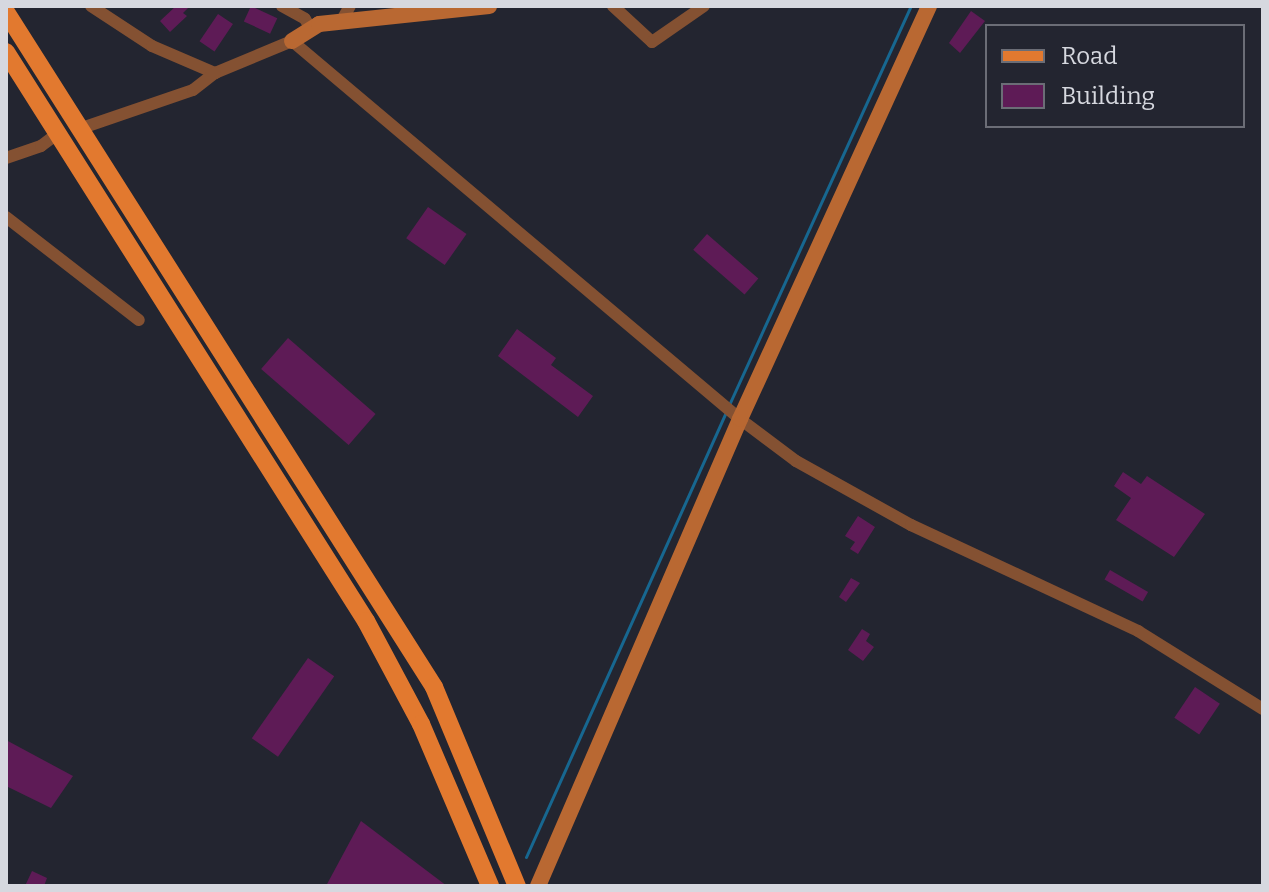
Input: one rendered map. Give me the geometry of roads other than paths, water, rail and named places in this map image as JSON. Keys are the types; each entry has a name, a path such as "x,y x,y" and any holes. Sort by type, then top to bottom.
{"main road":[{"path":"6,12 434,687 517,886"},
{"path":"6,52 366,621 421,724 490,886"}],"street":[{"path":"91,6 152,46 215,73"},
{"path":"282,6 305,19 311,29"},
{"path":"341,22 350,6"},
{"path":"79,129 193,90 215,73 292,41 319,24 489,6"},
{"path":"613,6 652,42 704,6"},
{"path":"538,886 740,419 929,6"},
{"path":"292,41 740,419 796,461 911,525 1138,631 1263,709"},
{"path":"6,158 41,146 58,133"},
{"path":"6,217 139,320"}],"waterway":[{"path":"728,407 911,6"},
{"path":"526,857 725,414"}]}
